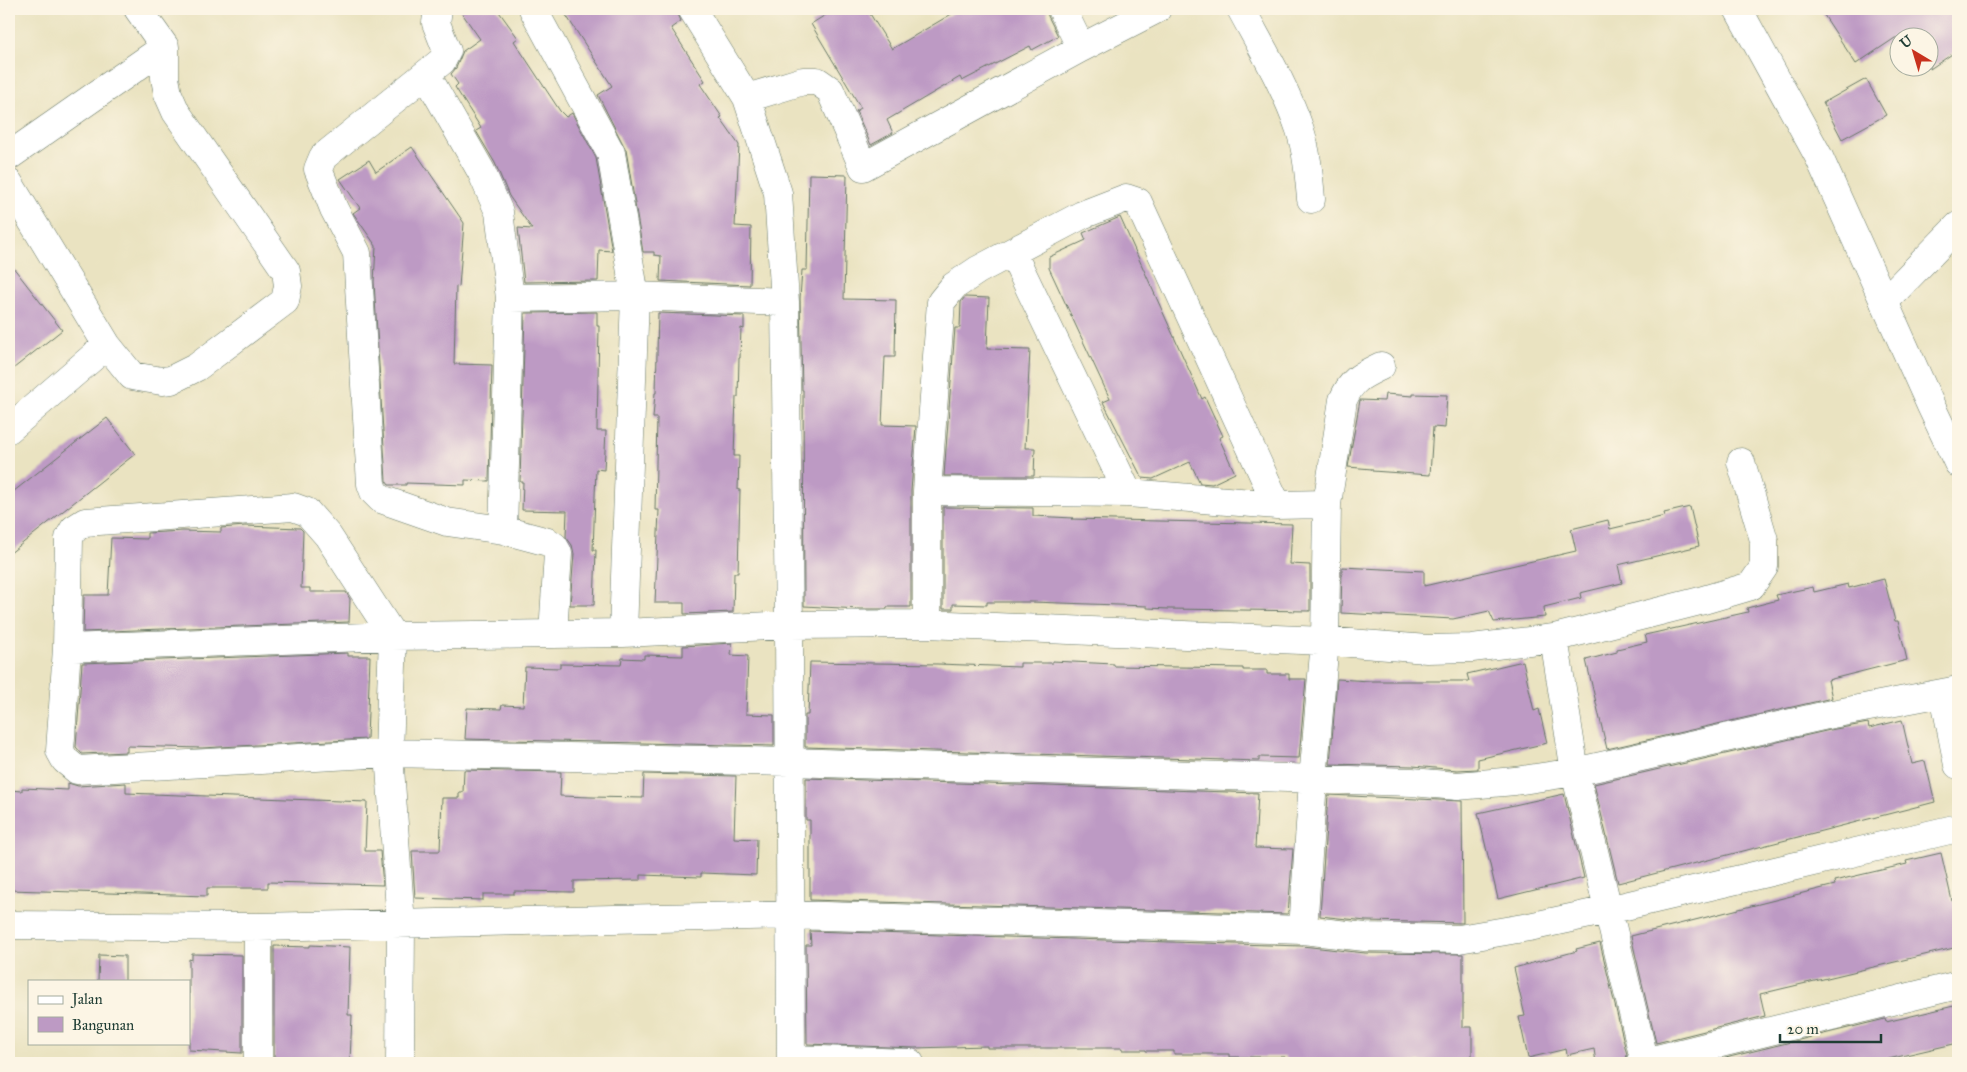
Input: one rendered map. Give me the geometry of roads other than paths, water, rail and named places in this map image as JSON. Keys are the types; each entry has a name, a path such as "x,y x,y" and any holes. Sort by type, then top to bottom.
{"street":[{"path":"9,183 107,345 132,376 171,380 197,367 285,301 288,286 286,271 176,112 168,94 165,78 165,47 138,9"},
{"path":"438,9 436,23 447,51 442,61 323,157 318,169 334,209 357,253 371,484 374,492 382,499 447,522 503,530 548,542 554,546 558,553 553,634"},
{"path":"533,9 611,153 635,296 623,633"},
{"path":"692,9 747,98 778,193 785,302 791,1061 910,1063"},
{"path":"1062,9 1081,48"},
{"path":"747,98 803,81 817,81 830,90 863,167 1081,48 1157,9"},
{"path":"1241,9 1288,98 1301,132 1311,199"},
{"path":"1738,9 1819,157 1958,463"},
{"path":"9,156 165,47"},
{"path":"426,74 481,171 499,212 510,298 503,530"},
{"path":"927,624 927,491 941,302 954,286 1012,252 1082,215 1126,198 1138,202 1277,505"},
{"path":"1884,302 1958,226"},
{"path":"1012,252 1128,493"},
{"path":"510,298 635,296 785,302"},
{"path":"9,430 107,345"},
{"path":"1303,930 1325,641 1327,504 1343,400 1349,386 1365,374 1381,366"},
{"path":"67,648 393,636 623,633 789,625 927,624 1325,641 1426,648 1472,648 1554,638 1751,586 1764,568 1764,540 1741,462"},
{"path":"927,491 1128,493 1277,505 1327,504"},
{"path":"400,1063 401,925 389,753 393,636 328,536 307,512 293,507 85,522 74,529 69,538 67,648 60,751 65,760 77,770 389,753 790,762 1412,782 1458,786 1515,782 1575,772 1827,715 1951,692 1958,765"},
{"path":"1554,638 1575,772 1643,1063 1958,985"},
{"path":"9,925 258,927 790,915 1303,930 1365,937 1459,939 1529,927 1608,910 1958,828"},
{"path":"258,927 258,1063"}]}
